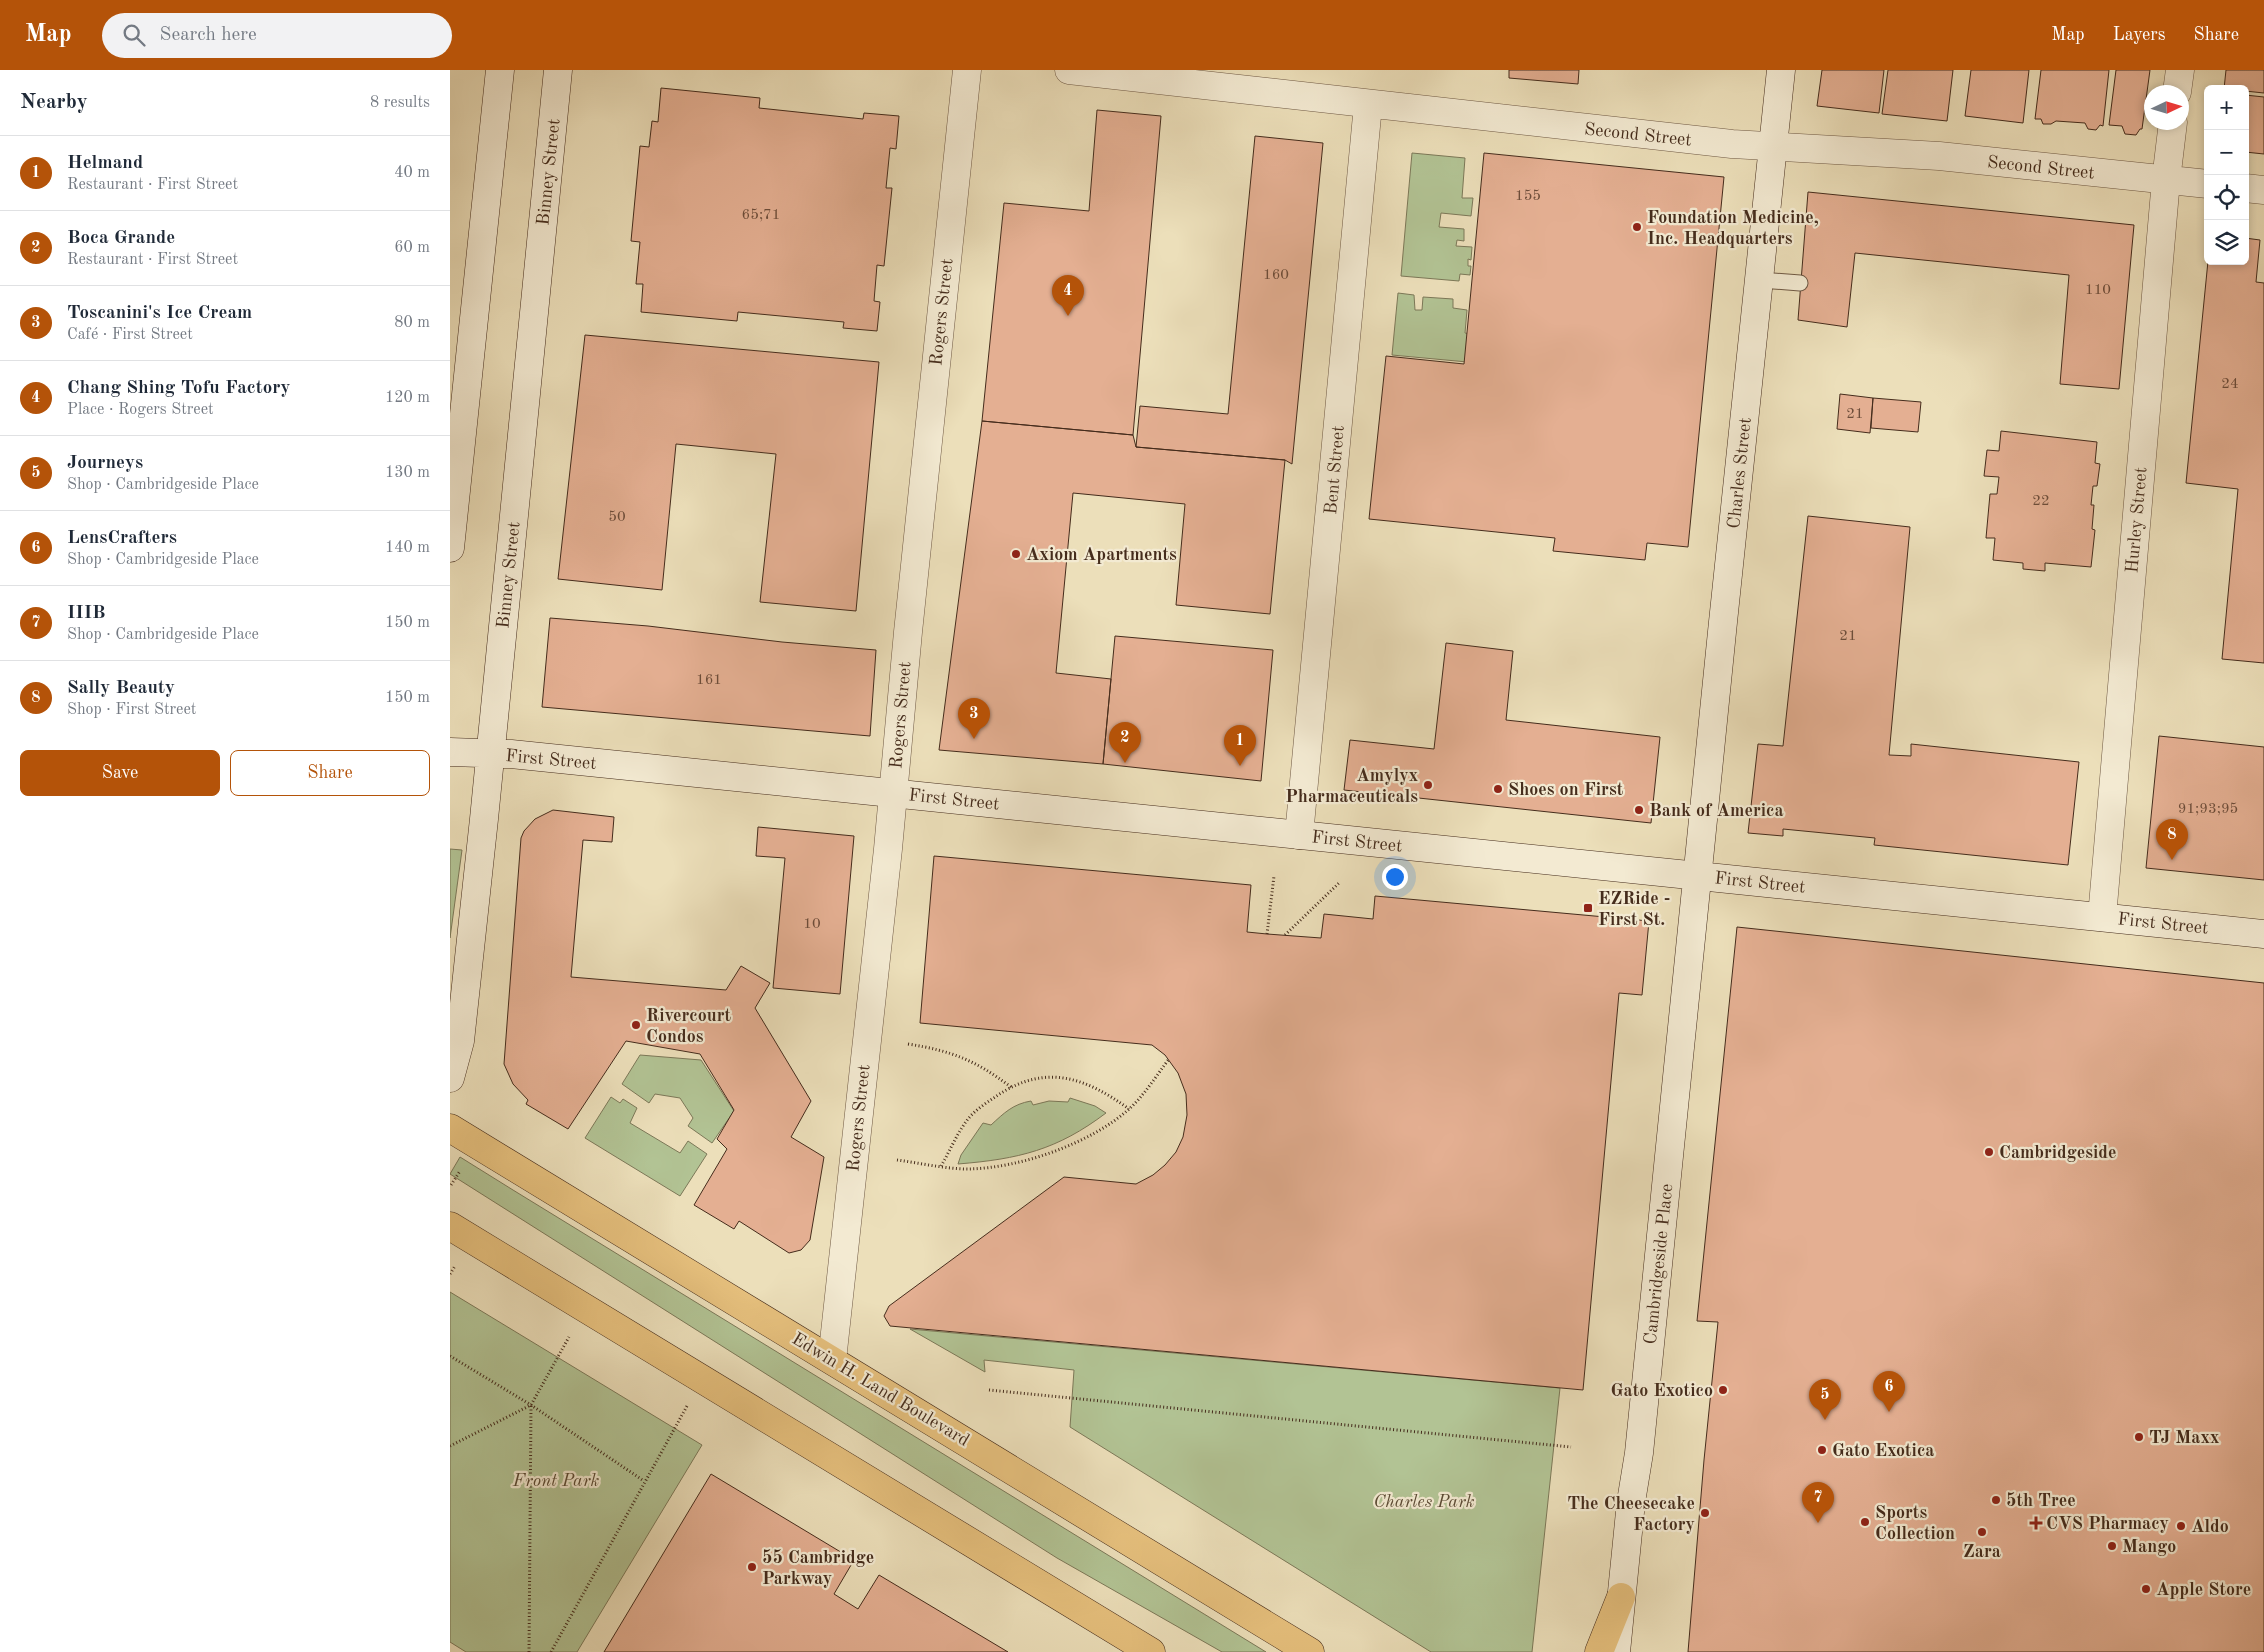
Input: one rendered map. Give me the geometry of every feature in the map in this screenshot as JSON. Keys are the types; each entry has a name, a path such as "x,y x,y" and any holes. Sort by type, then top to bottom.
{"main road":[{"name":"Edwin H. Land Boulevard","path":"450,1128 1310,1652"},
{"path":"450,1226 1151,1652"},
{"path":"1599,1652 1621,1597"}],"street":[{"path":"450,548 500,70"},
{"name":"Binney Street","path":"450,1078 460,1041 558,70"},
{"name":"Rogers Street","path":"832,1360 893,792 967,70"},
{"name":"Second Street","path":"1069,70 1368,105 1773,147 1939,156 2204,184"},
{"name":"Charles Street","path":"1698,876 1781,70"},
{"path":"2178,85 2180,70"},
{"name":"Bent Street","path":"1299,835 1368,105"},
{"name":"Hurley Street","path":"2102,917 2166,180 2172,130"},
{"path":"2249,188 2264,190"},
{"name":"First Street","path":"450,752 489,753 893,792 2264,934"},
{"name":"Cambridgeside Place","path":"1616,1652 1631,1502 1639,1453 1698,876"}],"lane":[{"path":"1760,280 1800,283"}],"path":[{"path":"1267,934 1274,876"},
{"path":"1285,934 1340,882"},
{"path":"908,1044 943,1050 980,1065 1011,1087"},
{"path":"897,1160 968,1169 988,1167 1045,1154 1089,1135 1129,1109 1169,1060"},
{"path":"941,1166 968,1119 980,1107 1011,1087 1027,1080 1042,1078 1079,1081 1094,1086 1129,1109"},
{"path":"529,1652 531,1405 585,1308"},
{"path":"450,1356 531,1405 644,1481"},
{"path":"551,1652 702,1379"},
{"path":"989,1390 1571,1447"},
{"path":"450,1446 531,1405"}],"green space":[{"path":"1412,153 1465,158 1462,198 1473,198 1471,216 1441,213 1439,227 1464,229 1464,241 1457,240 1456,246 1472,247 1471,260 1468,259 1468,266 1471,266 1470,275 1460,274 1459,281 1401,276"},
{"path":"1398,293 1414,295 1415,310 1422,310 1423,297 1453,299 1453,308 1467,310 1465,333 1475,335 1478,363 1392,355"},
{"path":"450,849 462,850 450,938"},
{"path":"640,1055 701,1060 734,1111 712,1143 688,1126 693,1118 680,1098 655,1094 649,1103 622,1084"},
{"path":"611,1097 620,1103 623,1099 637,1108 630,1123 680,1153 688,1141 707,1154 680,1196 585,1138"},
{"path":"1070,1098 1095,1106 1106,1113 1088,1126 1054,1144 1000,1159 958,1164 961,1155 983,1123 991,1125 1009,1110 1025,1102 1031,1101 1033,1105 1049,1101 1068,1102"},
{"path":"460,1157 1266,1652 1222,1652 1057,1558 450,1174"},
{"name":"Front Park","path":"450,1292 702,1445 577,1652 466,1652 450,1642"},
{"name":"Charles Park","path":"910,1329 1560,1388 1532,1652 1431,1652 1070,1427 1074,1370 984,1360 985,1372"}],"building":[{"path":"1509,70 1579,70 1578,84 1509,78"},
{"path":"1822,70 1884,70 1879,113 1817,106"},
{"path":"1888,70 1953,70 1947,121 1882,114"},
{"path":"1971,70 2029,70 2023,123 1965,116"},
{"path":"2041,70 2109,70 2103,126 2100,125 2096,130 2088,129 2085,123 2056,121 2051,124 2043,124 2041,119 2035,119"},
{"path":"2116,70 2150,70 2148,85 2144,85 2142,129 2136,135 2125,134 2122,126 2109,125"},
{"path":"2226,70 2264,70 2264,93 2249,91 2249,85 2224,85"},
{"path":"661,88 760,98 759,108 863,119 864,113 899,116 896,149 890,148 886,188 892,188 884,266 877,265 874,301 880,302 877,331 843,328 844,322 738,312 737,321 641,312 643,284 636,284 640,242 631,241 640,146 649,147 652,121 658,122"},
{"path":"2249,95 2264,97 2264,154 2249,152"},
{"path":"1097,110 1161,116 1133,435 982,421 1004,203 1089,211"},
{"path":"1255,136 1323,143 1292,464 1285,460 1136,447 1140,406 1228,414"},
{"path":"1484,153 1724,177 1688,547 1647,543 1645,560 1553,551 1555,538 1369,519 1386,356 1464,364"},
{"path":"1808,192 2134,225 2119,389 2060,384 2069,275 1855,253 1847,327 1798,320"},
{"path":"2249,239 2260,240 2256,282 2264,283 2264,663 2222,659 2238,489 2186,483 2208,265 2249,265"},
{"path":"585,335 879,362 856,611 760,602 776,454 676,444 662,590 558,579"},
{"path":"1840,394 1873,398 1870,433 1837,429"},
{"path":"1873,398 1921,402 1918,432 1871,428"},
{"name":"Axiom Apartments","path":"982,421 1133,435 1136,447 1285,460 1270,614 1176,605 1185,504 1073,493 1056,673 1111,679 1103,764 939,750"},
{"path":"2001,431 2097,442 2095,463 2100,464 2097,486 2093,486 2091,505 2094,505 2092,529 2095,530 2091,567 2045,563 2045,571 2023,569 2023,563 1993,560 1995,538 1986,538 1990,494 1997,494 1999,477 1984,476 1987,450 1999,451"},
{"path":"1808,516 1910,527 1889,755 1911,756 1911,744 2079,762 2068,865 1874,845 1875,838 1783,829 1783,836 1748,833 1758,744 1783,746"},
{"path":"550,618 648,626 782,642 876,650 870,736 542,707"},
{"path":"1115,636 1273,650 1261,781 1103,764"},
{"path":"1446,643 1513,651 1506,720 1660,737 1651,823 1344,790 1350,740 1434,749"},
{"path":"2159,736 2264,747 2264,880 2146,868"},
{"name":"Rivercourt Condos","path":"553,810 614,817 612,842 583,840 571,977 726,990 741,966 770,983 755,1008 811,1101 791,1137 824,1157 810,1240 801,1250 789,1253 739,1221 734,1229 694,1205 727,1149 717,1139 734,1110 700,1054 626,1041 568,1129 526,1104 528,1100 513,1084 504,1064 521,838 524,831 535,819"},
{"path":"758,827 854,836 840,994 773,988 785,858 756,856"},
{"path":"934,856 1251,885 1247,932 1267,934 1321,938 1324,914 1373,919 1375,896 1649,921 1642,995 1619,993 1583,1390 890,1326 884,1316 889,1306 1064,1177 1136,1184 1153,1175 1176,1152 1183,1137 1187,1115 1186,1094 1178,1073 1165,1055 1152,1045 920,1023"},
{"name":"Cambridgeside","path":"1737,927 2264,983 2264,1652 1688,1652 1718,1322 1697,1321"},
{"name":"55 Cambridge Parkway","path":"711,1474 854,1560 834,1594 858,1609 879,1575 1008,1652 604,1652"}],"place":[{"name":"Foundation Medicine, Inc. Headquarters","path":"1637,227"},
{"name":"Chang Shing Tofu Factory","path":"1068,316"},
{"name":"Axiom Apartments","path":"1016,554"},
{"name":"Toscanini's Ice Cream","path":"974,739"},
{"name":"Boca Grande","path":"1125,763"},
{"name":"Helmand","path":"1240,766"},
{"name":"Amylyx Pharmaceuticals","path":"1428,785"},
{"name":"Shoes on First","path":"1498,789"},
{"name":"Bank of America","path":"1639,810"},
{"name":"Sally Beauty","path":"2172,860"},
{"name":"EZRide - First St.","path":"1588,908"},
{"name":"Rivercourt Condos","path":"636,1025"},
{"name":"Cambridgeside","path":"1989,1152"},
{"name":"Gato Exotico","path":"1723,1390"},
{"name":"LensCrafters","path":"1889,1412"},
{"name":"Journeys","path":"1825,1420"},
{"name":"TJ Maxx","path":"2139,1437"},
{"name":"Gato Exotica","path":"1822,1450"},
{"name":"5th Tree","path":"1996,1500"},
{"name":"The Cheesecake Factory","path":"1705,1513"},
{"name":"Sports Collection","path":"1865,1522"},
{"name":"IIIB","path":"1818,1523"},
{"name":"CVS Pharmacy","path":"2036,1523"},
{"name":"Aldo","path":"2181,1526"},
{"name":"Zara","path":"1982,1532"},
{"name":"Mango","path":"2112,1546"},
{"name":"55 Cambridge Parkway","path":"752,1567"},
{"name":"Apple Store","path":"2146,1589"}]}
